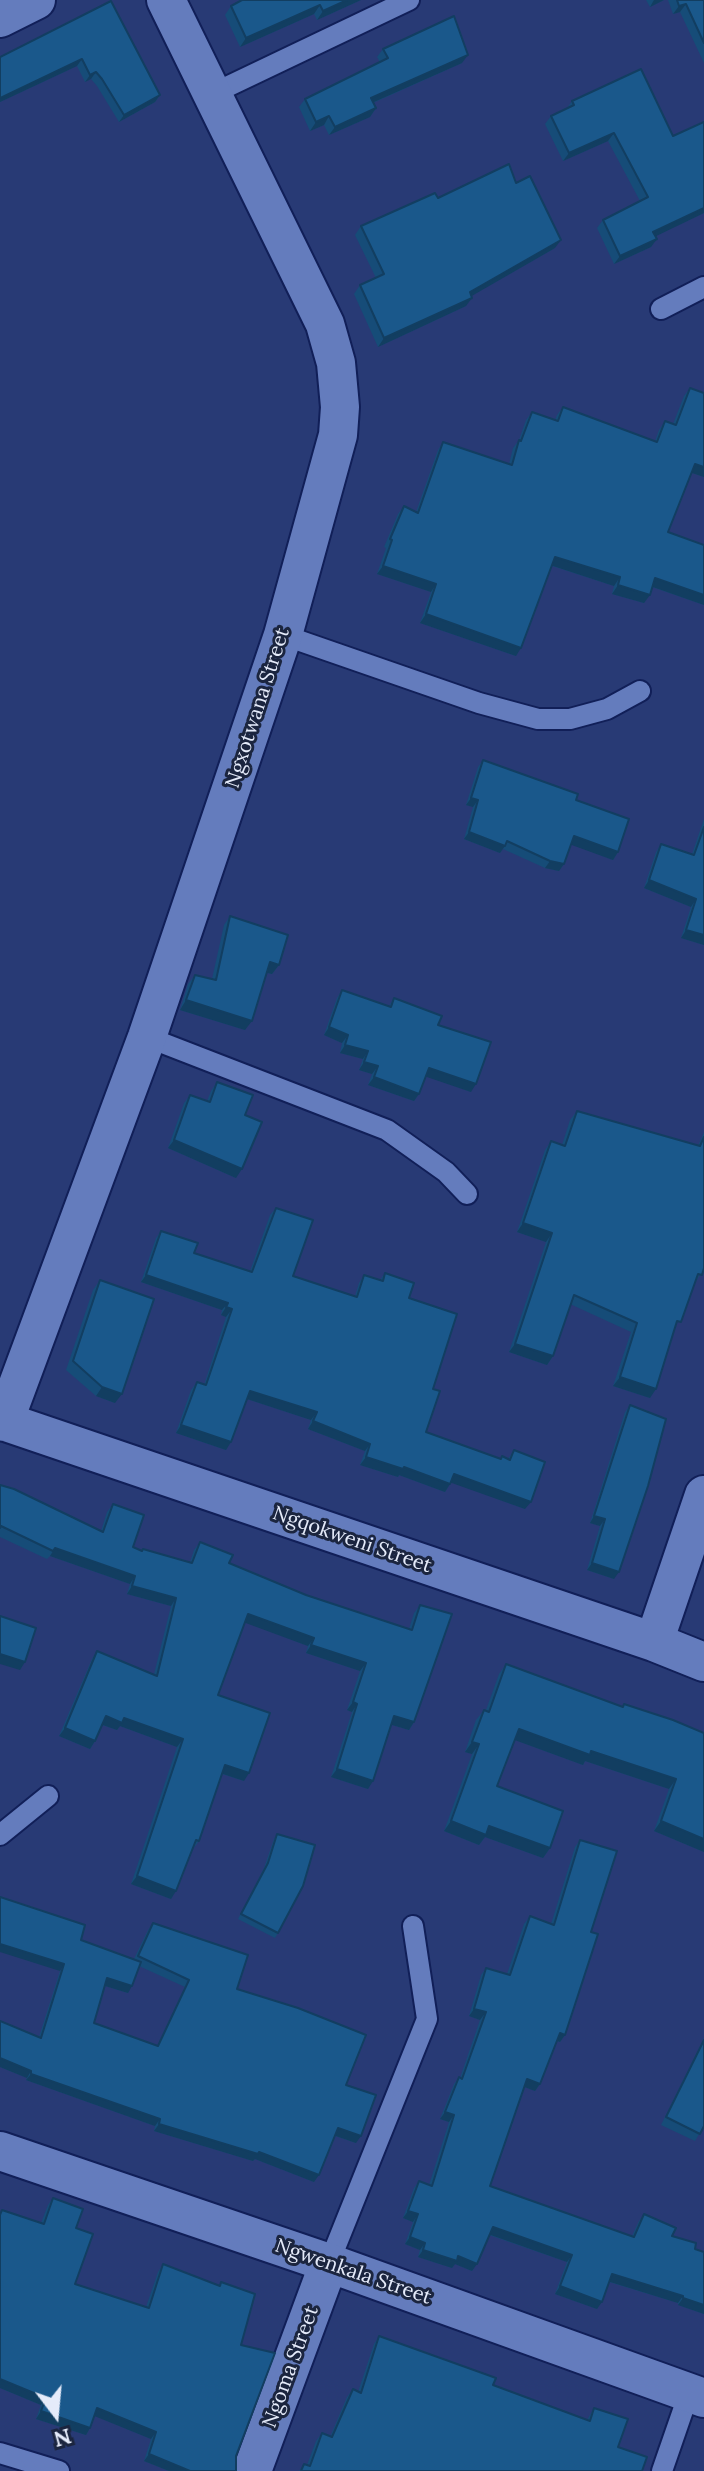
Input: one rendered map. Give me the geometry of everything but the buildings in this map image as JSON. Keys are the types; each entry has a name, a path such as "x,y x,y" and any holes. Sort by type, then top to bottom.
{"street":[{"path":"0,18 36,0"},
{"name":"Ngxotwana Street","path":"2,1421 147,1037 283,635 338,435 340,407 336,363 325,324 166,0"},
{"name":"Ngqokweni Street","path":"2,1421 654,1642 704,1662"},
{"path":"654,1642 704,1495"},
{"name":"Ngwenkala Street","path":"0,2151 329,2263 697,2395"},
{"name":"Ngoma Street","path":"252,2471 329,2263"}],"lane":[{"path":"212,94 409,0"},
{"path":"661,309 704,287"},
{"path":"283,635 479,703 538,719 570,719 607,709 640,691"},
{"path":"147,1037 387,1130 446,1172 467,1194"},
{"path":"0,1835 48,1796"},
{"path":"329,2263 427,2019 413,1926"},
{"path":"662,2471 697,2395"},
{"path":"0,2453 59,2471"}]}
